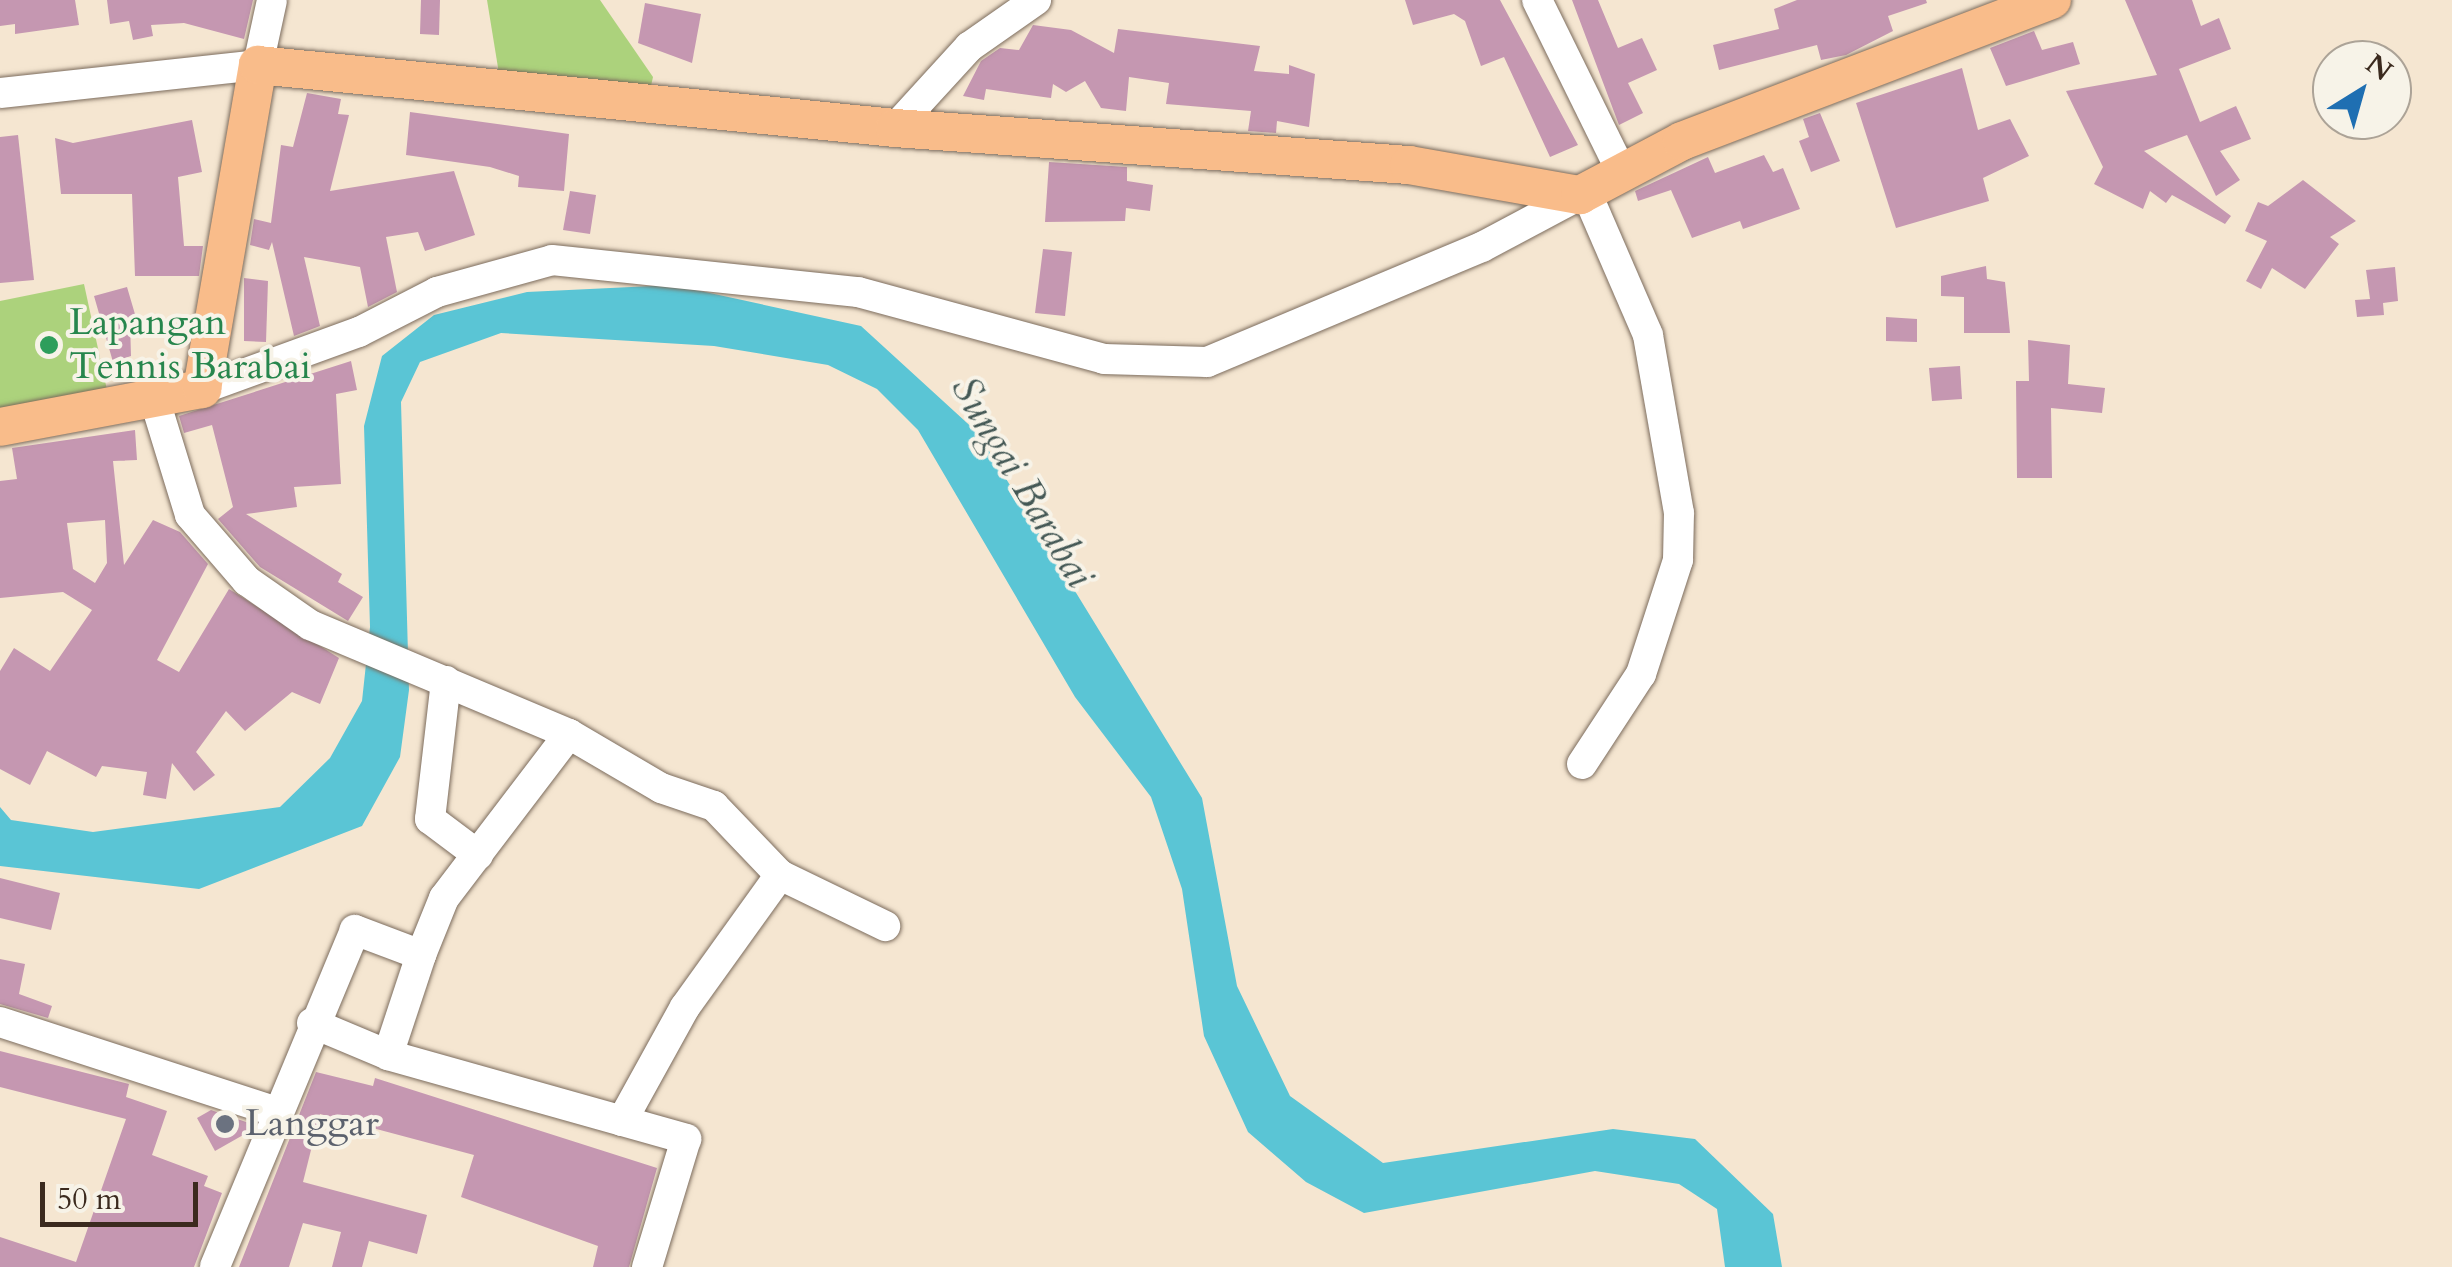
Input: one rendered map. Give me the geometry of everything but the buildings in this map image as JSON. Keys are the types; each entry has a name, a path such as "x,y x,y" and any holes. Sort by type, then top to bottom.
{"main road":[{"path":"0,427 155,401 202,389 258,65 895,128 1410,165 1583,194 1622,172 1893,56 2052,0"}],"street":[{"path":"0,94 258,65 272,0"},
{"path":"895,128 970,47 1036,0"},
{"path":"1537,0 1622,172"},
{"path":"202,389 359,332 437,292 552,260 858,292 1104,358 1207,362 1482,247 1583,194 1648,335 1680,514 1678,560 1641,674 1582,764"},
{"path":"155,401 190,516 247,581 310,624 568,734 662,788 714,806 780,875 885,926"},
{"path":"446,682 430,820 478,854"},
{"path":"388,1054 420,955 444,898 568,734"},
{"path":"622,1121 685,1007 780,875"},
{"path":"215,1267 274,1111 355,930 420,955"},
{"path":"0,1022 274,1111"},
{"path":"310,1027 388,1054 686,1139 647,1267"}],"green space":[{"path":"487,0 600,0 653,77 648,99 501,86"},
{"name":"Lapangan Tennis Barabai","path":"84,284 107,390 0,410 0,301"}],"water":[{"path":"673,285 861,326 978,433 1202,798 1237,986 1290,1096 1383,1163 1613,1129 1695,1139 1773,1214 1782,1267 1725,1267 1717,1209 1679,1184 1595,1171 1364,1213 1306,1182 1248,1132 1204,1036 1182,889 1151,797 1075,697 918,430 877,389 828,365 714,346 501,333 420,362 401,402 409,690 400,757 362,826 199,889 0,866 0,807 11,820 93,832 280,807 330,758 362,701 370,627 364,426 382,356 434,315 527,292"}],"place":[{"name":"Lapangan Tennis Barabai","path":"49,345"},
{"name":"Langgar","path":"225,1124"}],"water label":[{"name":"Sungai Barabai","path":"1022,482"}]}
